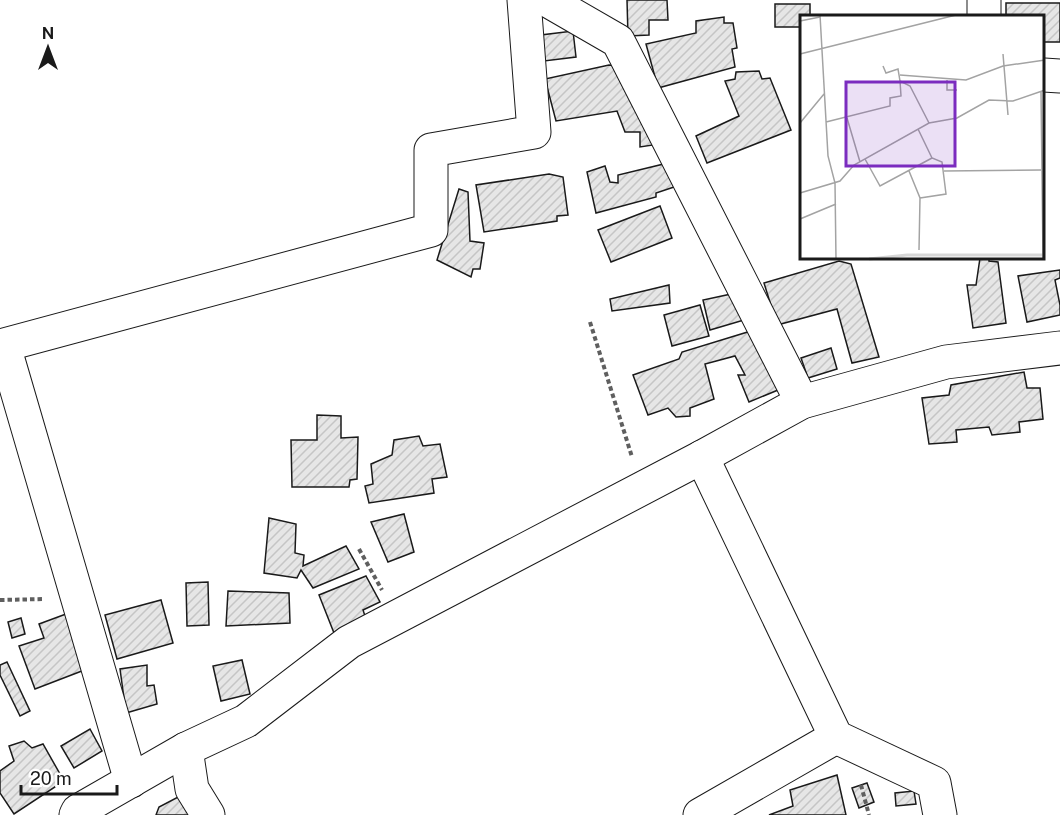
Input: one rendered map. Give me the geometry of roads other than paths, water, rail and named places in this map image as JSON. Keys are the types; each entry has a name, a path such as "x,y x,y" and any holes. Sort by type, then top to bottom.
{"street":[{"path":"131,781 2,346 431,230 431,150 534,132 524,0"},
{"path":"547,0 618,41 802,402"},
{"path":"1045,75 1060,76"},
{"path":"76,815 78,811 186,749 246,721 349,642 642,489 802,402 946,362 1060,348"},
{"path":"702,457 836,737 934,783 940,815"},
{"path":"699,815 836,737"},
{"path":"186,749 192,789 208,815"}]}
